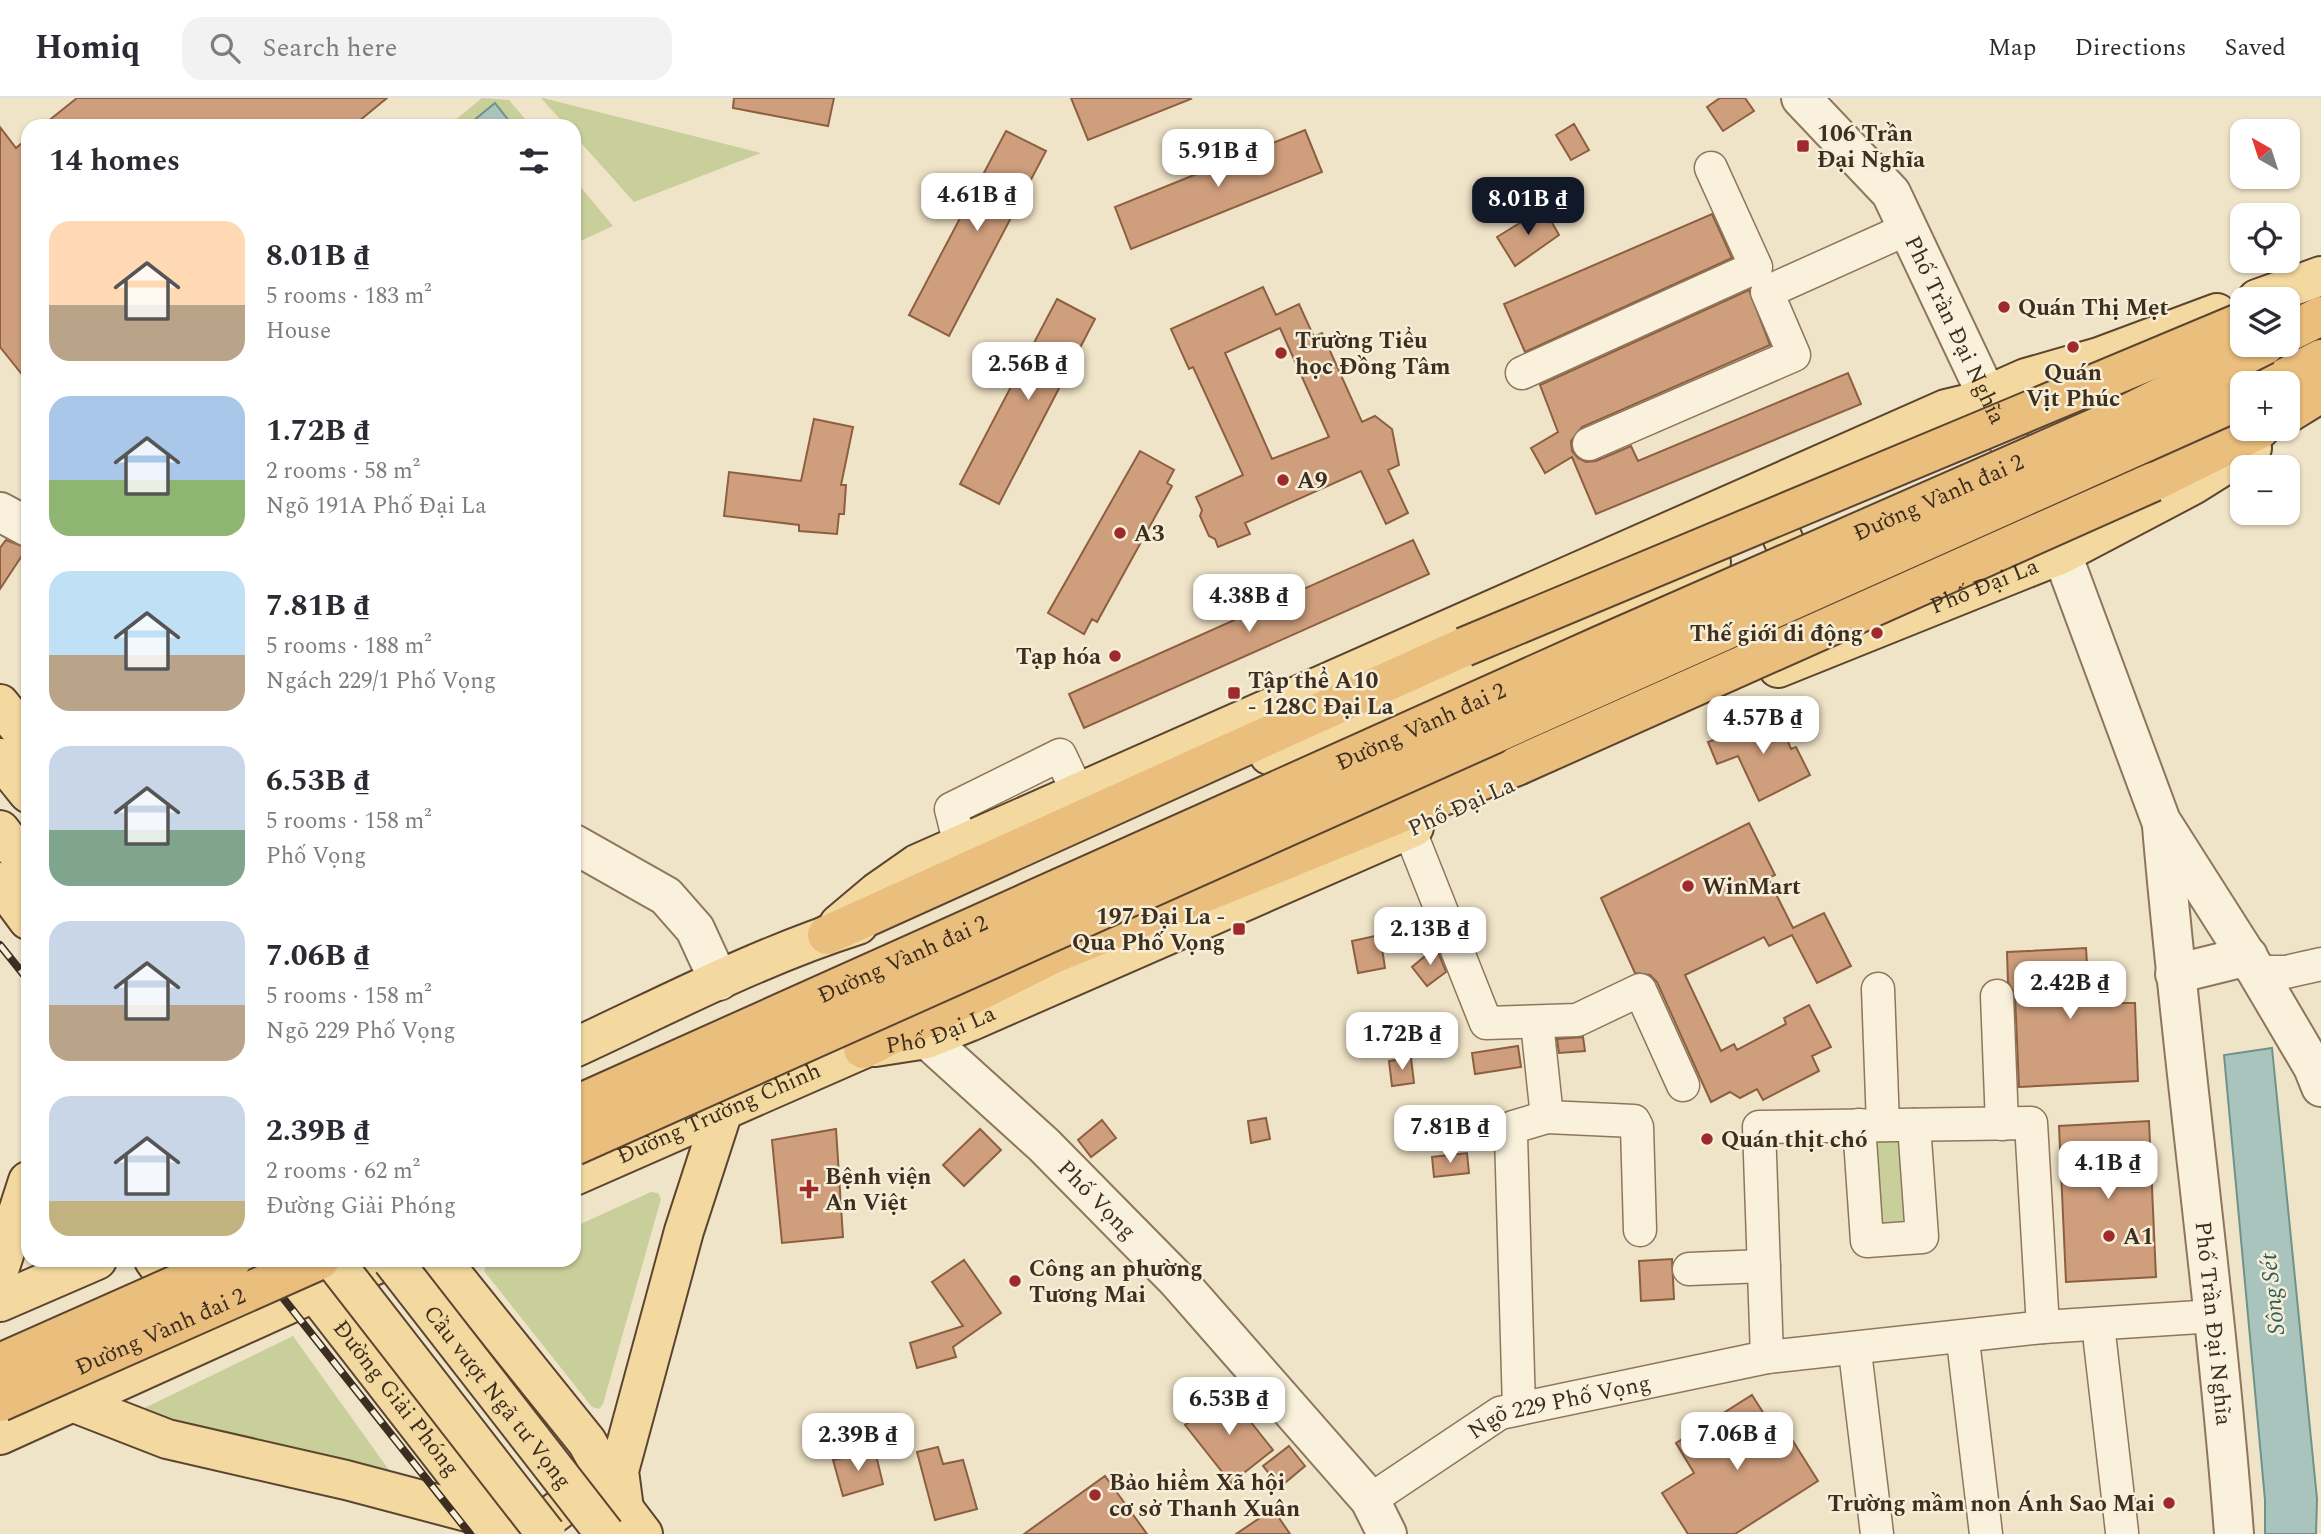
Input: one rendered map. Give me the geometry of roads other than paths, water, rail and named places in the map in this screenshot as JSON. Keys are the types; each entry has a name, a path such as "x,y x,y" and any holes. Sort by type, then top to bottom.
{"highway":[{"path":"2300,326 2321,316"},
{"path":"827,935 1464,647 2230,327"},
{"name":"Đường Vành đai 2","path":"581,1103 1574,657 2112,421 2240,357"},
{"path":"2298,371 2321,359"},
{"path":"2300,407 2321,393"},
{"name":"Đường Vành đai 2","path":"581,1143 2230,403"},
{"path":"863,1049 1051,955 1517,766 2153,482 2236,441"},
{"name":"Đường Vành đai 2","path":"0,1363 216,1267"},
{"name":"Đường Vành đai 2","path":"0,1402 323,1271"}],"main road":[{"path":"827,935 877,892 917,864 955,827 1078,793 1946,409 1987,395 2026,377 2099,357 2230,308"},
{"path":"581,1045 827,935 937,901 1659,586 1779,530 2007,436 2171,364 2230,329"},
{"path":"2300,400 2321,393"},
{"name":"Phố Đại La","path":"2300,420 2321,408"},
{"name":"Phố Đại La","path":"863,1049 920,1005 961,981 1032,946 1305,824 1710,653 2190,436 2230,423"},
{"name":"Phố Đại La","path":"863,1049 928,1039 1689,706 2062,554 2193,485 2264,441"},
{"path":"1779,530 1813,606"},
{"path":"1611,555 1659,586"},
{"path":"1689,706 1710,653"},
{"path":"0,704 21,730"},
{"path":"0,758 21,784"},
{"path":"0,830 21,857"},
{"path":"0,882 21,910"},
{"name":"Đường Trường Chinh","path":"581,1173 863,1049"},
{"path":"624,1526 619,1471 680,1244 723,1111"},
{"path":"0,1267 21,1202"},
{"path":"0,1302 81,1267"},
{"path":"159,1267 211,1339"},
{"path":"0,1435 211,1339 323,1271 346,1267"},
{"name":"Cầu vượt Ngã tư Vọng","path":"398,1267 624,1526"},
{"path":"447,1267 587,1442 605,1475 624,1526"},
{"name":"Cầu vượt Ngã tư Vọng","path":"323,1271 546,1534"},
{"name":"Đường Giải Phóng","path":"323,1271 497,1526"},
{"path":"72,1402 167,1439 346,1480 497,1526"},
{"path":"527,1534 605,1475"}],"street":[{"name":"Phố Trần Đại Nghĩa","path":"1801,98 1891,193 2062,554 2161,821 2253,964 2313,1068 2321,1087"},
{"path":"1590,444 1794,355 1711,168"},
{"path":"1522,373 1762,280 1907,229"},
{"path":"0,512 21,523"},
{"path":"955,827 1060,755 1078,793"},
{"name":"Phố Trần Đại Nghĩa","path":"2161,821 2175,974 2215,1316 2234,1534"},
{"path":"1409,830 1486,1023 1577,1020 1640,990 1684,1085"},
{"path":"581,848 666,897 695,929 719,981"},
{"path":"2175,974 2253,964 2286,972 2321,964"},
{"path":"1878,989 1867,1241 1922,1237 1914,1125"},
{"path":"1997,996 2002,1124"},
{"path":"1537,1023 1547,1117"},
{"name":"Phố Vọng","path":"928,1039 1044,1145 1169,1272 1370,1500 1387,1534"},
{"path":"1520,1408 1511,1135 1513,1127 1547,1117 1634,1121 1637,1127 1640,1230"},
{"path":"1767,1357 1759,1127 2031,1123 2043,1327"},
{"path":"1689,1269 1764,1266"},
{"name":"Ngõ 229 Phố Vọng","path":"1370,1500 1500,1413 1520,1408 1767,1357 2043,1327 2215,1316"},
{"path":"2100,1342 2125,1534"},
{"path":"1964,1349 1986,1534"},
{"path":"1856,1360 1877,1534"}],"water":[{"path":"495,103 508,119 476,119"},
{"name":"Sông Sét","path":"2272,1048 2317,1499 2316,1534 2265,1534 2265,1500 2224,1055"}],"railway":[{"path":"0,945 21,971"},
{"path":"259,1267 470,1534"}],"place":[{"name":"106 Trần Đại Nghĩa","path":"1803,146"},
{"name":"Quán Thị Mẹt","path":"2004,307"},
{"name":"Quán Vịt Phúc","path":"2073,347"},
{"name":"Trường Tiểu học Đồng Tâm","path":"1281,353"},
{"name":"A9","path":"1283,480"},
{"name":"A3","path":"1120,533"},
{"name":"Thế giới di động","path":"1877,633"},
{"name":"Tạp hóa","path":"1115,656"},
{"name":"Tập thể A10 - 128C Đại La","path":"1234,693"},
{"name":"WinMart","path":"1688,886"},
{"name":"197 Đại La - Qua Phố Vọng","path":"1239,929"},
{"name":"Quán thịt chó","path":"1707,1139"},
{"name":"Bệnh viện An Việt","path":"809,1189"},
{"name":"A1","path":"2109,1236"},
{"name":"Công an phường Tương Mai","path":"1015,1281"},
{"name":"Bảo hiểm Xã hội cơ sở Thanh Xuân","path":"1095,1495"},
{"name":"Trường mầm non Ánh Sao Mai","path":"2169,1503"}]}
